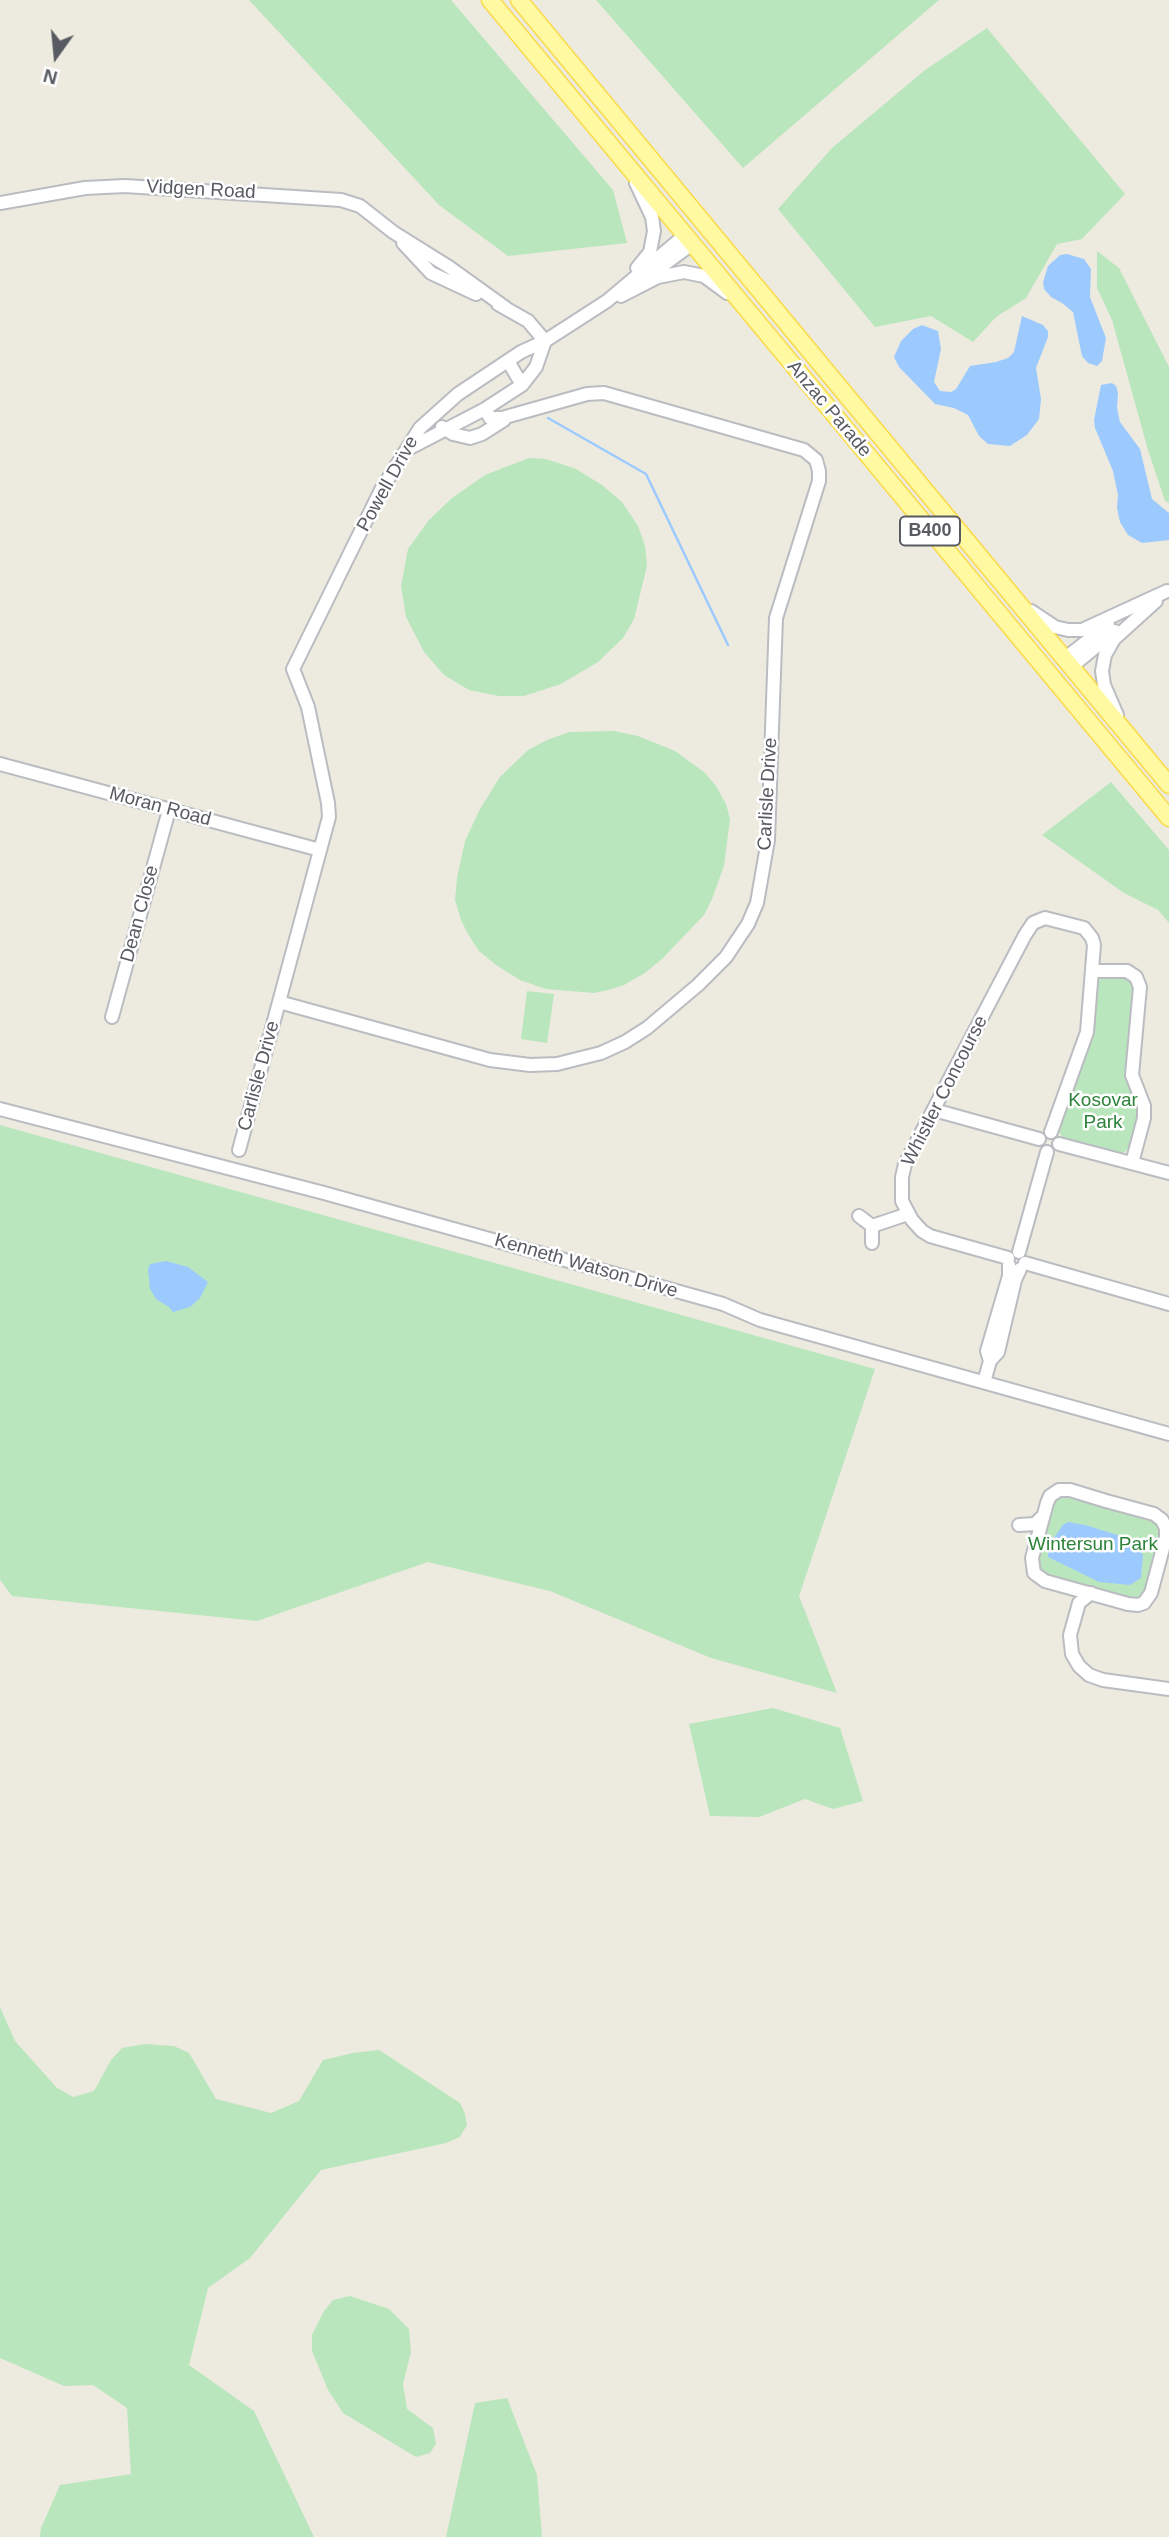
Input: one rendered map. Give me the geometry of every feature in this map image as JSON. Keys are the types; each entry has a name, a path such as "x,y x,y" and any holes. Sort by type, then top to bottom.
{"main road":[{"name":"Anzac Parade","path":"490,0 1169,818"},
{"name":"Anzac Parade","path":"519,0 1169,785"},
{"path":"688,239 704,224"},
{"path":"1052,676 1067,663"}],"street":[{"path":"594,310 642,262 653,243 652,216 628,166"},
{"name":"Vidgen Road","path":"0,203 85,188 125,186 327,198 360,206 393,232 532,325 545,341"},
{"name":"Powell Drive","path":"293,669 378,496 415,433 438,410 508,361 652,274 688,239"},
{"path":"594,310 658,277 684,272 709,279 753,318"},
{"path":"403,454 414,445 485,409 522,384 536,367 545,341"},
{"path":"508,361 522,384"},
{"name":"Carlisle Drive","path":"279,1002 491,1060 530,1065 557,1063 601,1053 647,1028 719,964 740,937 754,910 768,840 776,618 818,481 819,468 816,460 804,450 604,393 587,394 510,416 472,438 461,437 445,429"},
{"path":"485,409 491,419 510,416"},
{"path":"438,410 438,419 445,429"},
{"path":"1013,597 1050,624 1077,630 1095,626 1165,592"},
{"path":"1067,663 1165,592"},
{"path":"1125,732 1104,685 1103,660 1112,641 1165,592"},
{"name":"Carlisle Drive","path":"239,1150 329,817 306,700 293,669"},
{"name":"Moran Road","path":"0,764 320,850"},
{"name":"Dean Close","path":"111,1017 169,810"},
{"name":"Whistler Concourse","path":"908,1214 902,1201 901,1189 905,1164 1029,928 1036,921 1048,918 1079,926 1087,931 1094,943 1093,971"},
{"path":"1051,1132 1085,1040 1093,971 1127,971 1134,975 1139,983 1132,1075 1144,1106 1144,1118 1132,1163"},
{"name":"Kenneth Watson Drive","path":"0,1110 363,1204 723,1304 760,1320 1169,1434"},
{"path":"934,1110 1039,1139"},
{"path":"1047,1152 1040,1146 1039,1139 1043,1134 1051,1132"},
{"path":"1047,1152 1056,1149 1059,1144 1058,1138 1051,1132"},
{"path":"1059,1144 1169,1173"},
{"path":"984,1382 990,1361 998,1352 1015,1280 1016,1261 1047,1152"},
{"path":"872,1226 908,1214 915,1225 930,1236 1169,1304"},
{"path":"859,1216 872,1226"},
{"path":"872,1226 872,1243"},
{"path":"1061,1490 1070,1490 1158,1516 1166,1528 1164,1546 1149,1598 1140,1605 1130,1605 1045,1581 1035,1575 1031,1563 1035,1545 1053,1494 1061,1490"},
{"path":"1035,1545 1030,1533 1019,1525 1035,1524 1044,1515"},
{"path":"1157,1572 1169,1561 1164,1546"},
{"path":"1069,1588 1076,1596 1078,1607"},
{"path":"1091,1594 1081,1600 1070,1642 1072,1654 1083,1671 1103,1680 1169,1689"}],"green space":[{"path":"249,0 451,0 613,190 627,243 508,256 439,205"},
{"path":"596,0 939,0 743,168"},
{"path":"987,28 1125,194 1082,239 1057,244 1026,298 996,317 973,342 931,316 875,327 778,209 832,148 925,70"},
{"path":"1097,251 1119,268 1169,367 1169,503 1165,501 1148,450 1112,320 1097,288"},
{"path":"529,458 546,459 576,469 602,485 622,502 638,526 645,546 647,566 634,619 623,638 598,662 561,684 524,696 499,696 469,690 444,675 424,652 406,617 401,586 408,549 429,520 452,498 485,475"},
{"path":"614,731 638,736 675,751 704,772 716,786 726,804 730,819 724,866 704,915 645,973 624,985 594,993 546,989 520,980 496,965 479,951 468,934 455,900 465,841 480,809 500,777 528,750 569,732"},
{"path":"1111,782 1169,850 1169,923 1158,910 1124,893 1042,835"},
{"name":"Kosovar Park","path":"1107,975 1123,975 1135,986 1133,1088 1140,1116 1132,1146 1119,1156 1065,1141 1058,1130 1087,1048 1098,981"},
{"path":"527,991 554,994 547,1043 521,1039"},
{"path":"0,1125 875,1369 799,1596 837,1693 711,1658 550,1591 428,1562 257,1621 12,1596 0,1580"},
{"name":"Wintersun Park","path":"1067,1494 1155,1520 1162,1533 1141,1597 1134,1600 1039,1573 1036,1559 1052,1502 1056,1496"},
{"path":"773,1708 840,1728 863,1801 833,1809 805,1799 759,1817 710,1816 689,1724"},
{"path":"0,2007 15,2041 57,2088 73,2097 94,2091 111,2060 122,2048 145,2044 174,2046 189,2053 216,2099 271,2113 299,2101 323,2060 379,2050 460,2103 467,2125 460,2137 446,2143 321,2170 250,2258 208,2288 189,2365 254,2411 314,2537 40,2537 41,2528 60,2485 131,2474 127,2408 93,2385 64,2386 0,2358"},
{"path":"350,2296 389,2309 409,2329 411,2352 403,2384 407,2409 433,2428 436,2444 430,2453 416,2457 343,2413 328,2390 312,2351 312,2335 333,2300"},
{"path":"507,2398 537,2475 542,2537 446,2537 475,2403"}],"water":[{"path":"1067,254 1084,259 1091,269 1090,297 1106,338 1102,361 1097,366 1088,363 1082,356 1073,312 1044,289 1043,282 1048,266 1060,255"},
{"path":"1022,316 1043,325 1048,331 1048,337 1036,368 1041,399 1039,419 1027,435 1010,446 988,444 979,436 968,415 954,408 935,404 899,367 894,357 901,341 913,329 922,325 938,331 941,349 934,382 940,391 951,392 956,389 970,366 996,362 1008,358 1014,352"},
{"path":"1112,383 1118,393 1120,422 1140,449 1152,499 1169,513 1169,540 1142,543 1128,535 1120,522 1113,471 1094,420 1101,385"},
{"path":"166,1261 188,1267 208,1282 200,1298 190,1307 173,1312 156,1299 150,1289 150,1264"},
{"path":"1068,1522 1134,1540 1143,1555 1141,1578 1130,1585 1099,1582 1048,1557 1048,1546"}],"waterway":[{"path":"548,418 646,474 728,645"}]}
